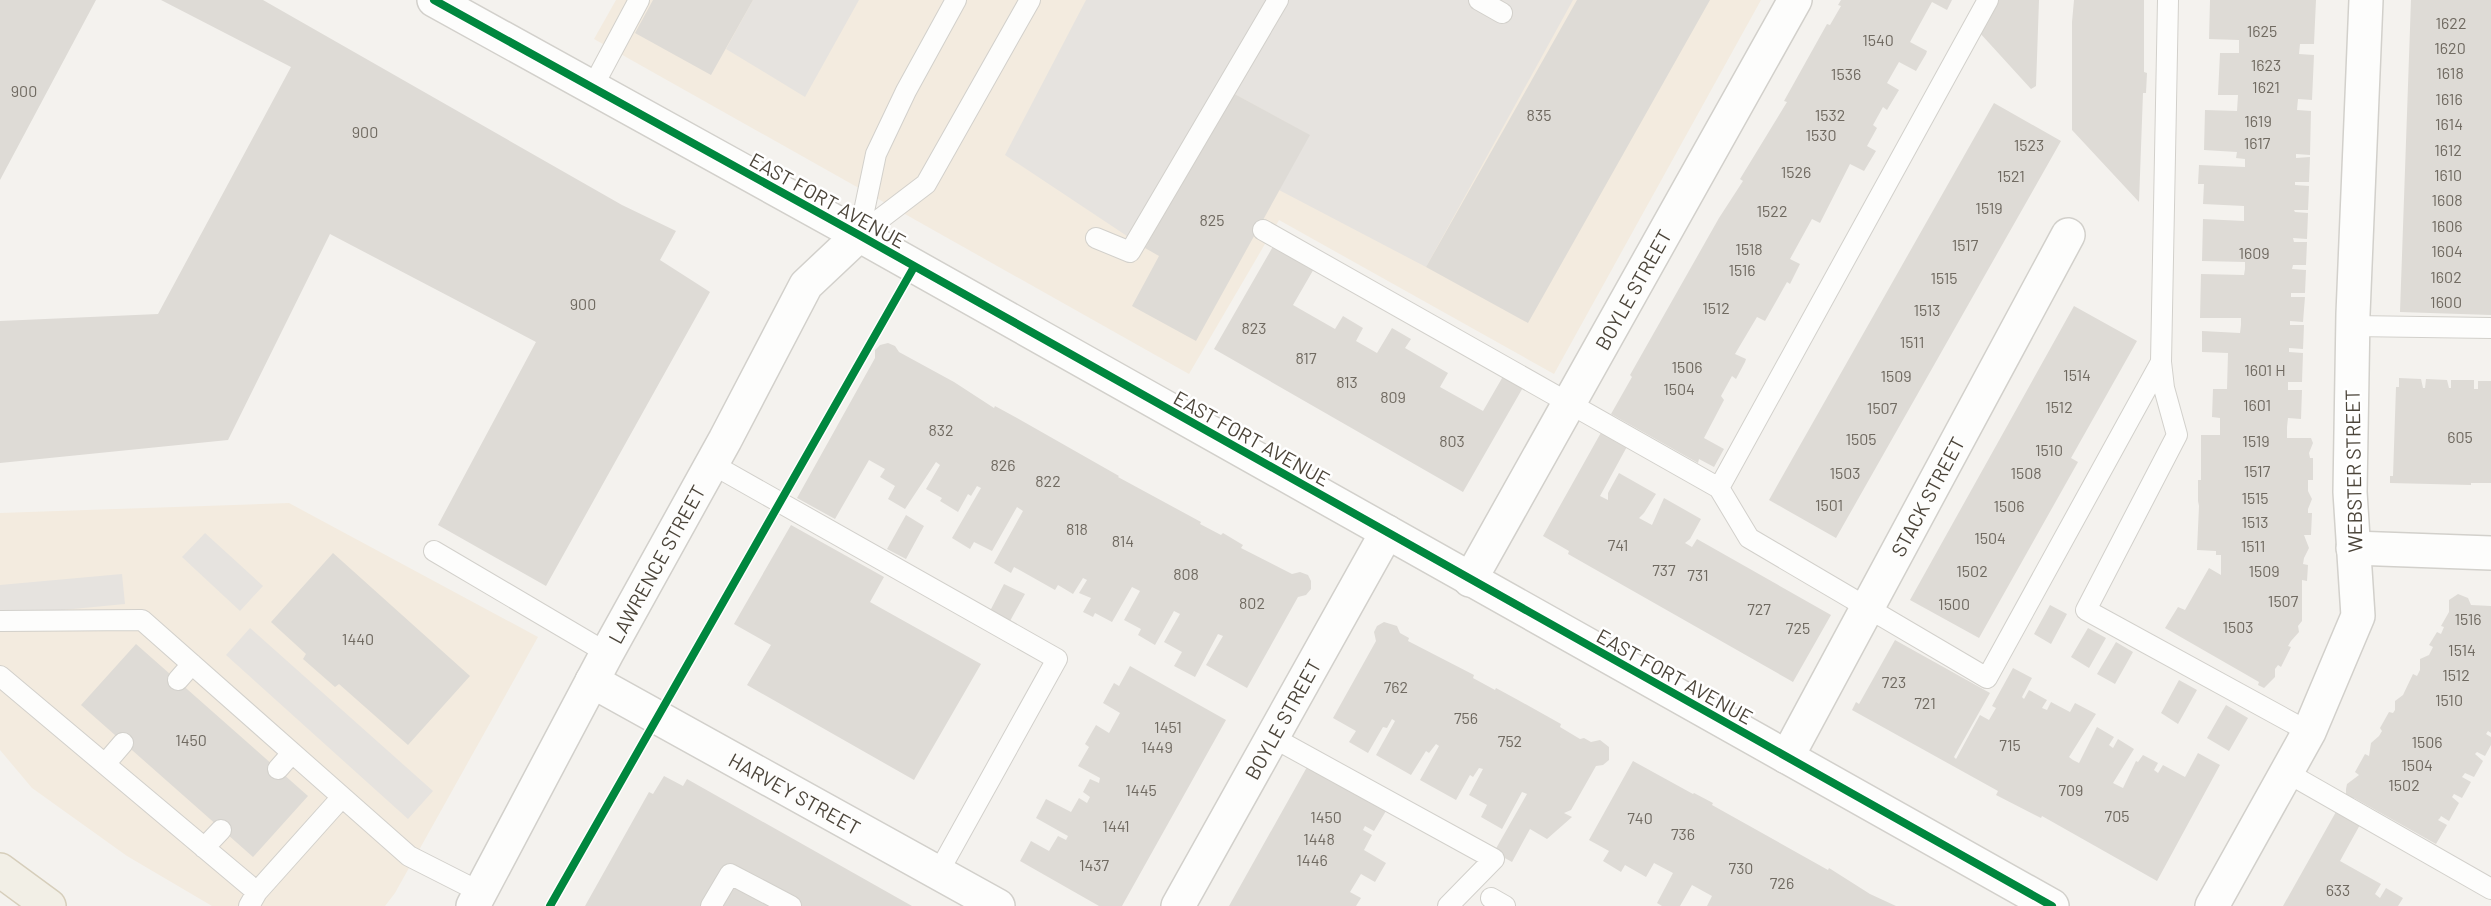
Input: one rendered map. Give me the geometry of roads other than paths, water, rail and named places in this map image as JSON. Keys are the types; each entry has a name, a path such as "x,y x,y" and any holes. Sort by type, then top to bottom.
{"main road":[{"path":"0,870 49,906"},
{"path":"0,900 16,906"}],"street":[{"name":"EAST FORT AVENUE","path":"434,0 2052,906"},
{"name":"BOYLE STREET","path":"1470,580 1795,0"},
{"name":"WEBSTER STREET","path":"2212,906 2309,732 2358,616 2350,492 2353,326 2366,0"},
{"name":"STACK STREET","path":"1787,758 2068,235"},
{"name":"LAWRENCE STREET","path":"476,899 599,667 712,464 806,285 859,236"},
{"name":"BOYLE STREET","path":"1178,906 1387,532"},
{"path":"2353,548 2491,553"},
{"name":"HARVEY STREET","path":"599,667 939,873 998,906"}],"lane":[{"path":"592,88 639,0"},
{"path":"859,236 876,154 906,91 956,0"},
{"path":"859,236 926,184 1030,0"},
{"path":"1096,238 1131,252 1278,0"},
{"path":"1479,0 1502,13"},
{"path":"1719,488 1989,0"},
{"path":"2168,0 2161,362 2164,388 2177,435 2086,610 2309,732"},
{"path":"1263,230 1719,488 1749,537 1987,678 2161,362"},
{"path":"2353,326 2491,328"},
{"path":"712,464 1058,659 939,873"},
{"path":"434,551 599,667"},
{"path":"0,621 142,620 410,856 476,899"},
{"path":"178,680 192,664"},
{"path":"0,676 204,848 253,899 342,797"},
{"path":"1272,737 1494,859 1448,906"},
{"path":"105,764 123,743"},
{"path":"278,769 292,753"},
{"path":"2286,772 2491,889"},
{"path":"204,848 221,830"},
{"path":"711,906 730,874 791,906"}]}
